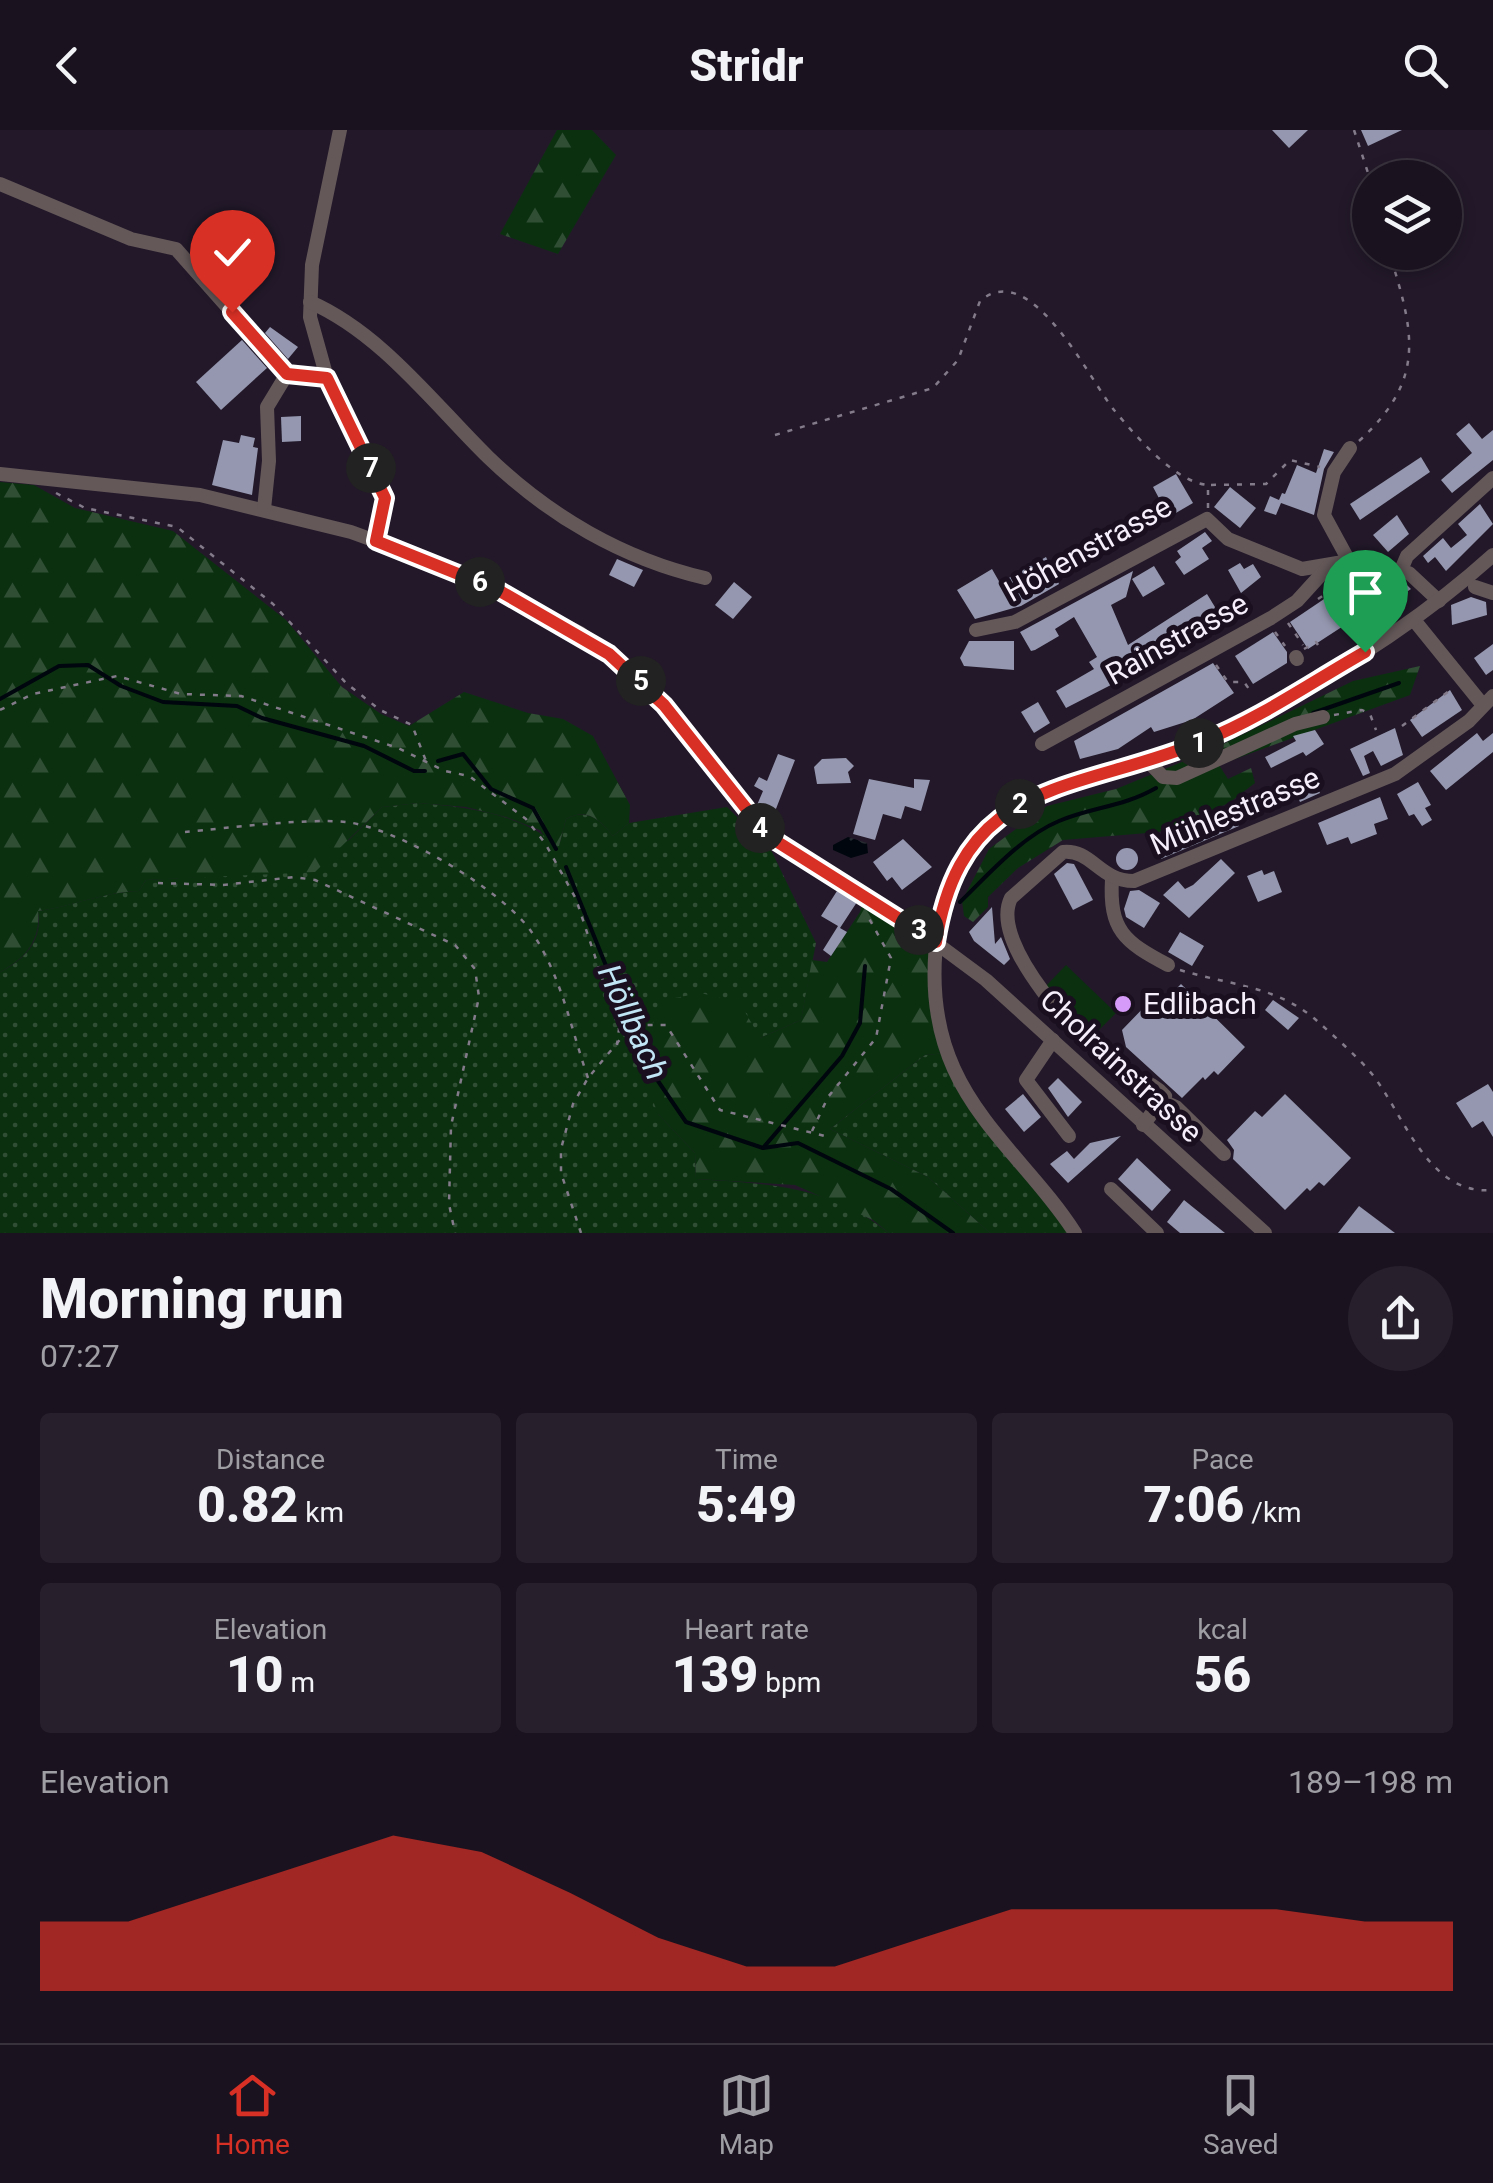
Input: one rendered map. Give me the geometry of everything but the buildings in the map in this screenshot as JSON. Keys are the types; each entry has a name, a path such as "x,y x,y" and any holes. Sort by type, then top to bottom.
{"street":[{"path":"340,130 312,265 310,302 314,346 385,498 376,541"},
{"path":"0,184 132,239 176,249 287,374 327,378"},
{"path":"310,302 326,309 392,360 491,460 576,525 621,552 706,578"},
{"path":"264,509 270,461 267,408 287,374"},
{"path":"1349,561 1324,515 1334,472 1350,448"},
{"name":"Cholrainstrasse","path":"0,474 200,496 264,509 376,541 498,590 609,654 664,705 768,836 936,942 1054,1040 1265,1233"},
{"path":"1439,602 1416,577 1401,570 1407,556 1493,478"},
{"name":"Höhenstrasse","path":"976,630 1015,622 1207,519 1228,539 1302,569 1327,568 1349,561 1401,570"},
{"path":"1075,1233 991,1126 954,1070 936,1005 936,942 942,904 954,872 974,842 996,820 1041,793 1206,740 1414,620 1493,555"},
{"name":"Rainstrasse","path":"1042,744 1271,618 1297,601 1327,568"},
{"path":"1475,586 1493,593"},
{"name":"Mühlestrasse","path":"1112,879 1144,879 1395,774 1469,721 1488,700 1414,620"},
{"path":"1148,761 1162,777 1178,778 1295,724 1323,717"},
{"path":"1168,966 1116,927 1110,914 1112,879 1082,854 1063,852 1011,898 1008,920 1042,994 1108,1060 1150,1083 1165,1102 1176,1107 1224,1154"},
{"path":"1054,1040 1026,1080 1069,1136"},
{"path":"1144,1125 1165,1102"},
{"path":"1111,1189 1157,1233"}],"path":[{"path":"1354,130 1364,160"},
{"path":"1350,448 1388,414 1409,366 1407,308 1395,270"},
{"path":"775,436 842,412 907,399 932,388 958,360 980,301 988,294 1010,292 1036,305 1054,323 1115,411 1190,480 1208,485 1257,487 1275,478 1290,460 1334,472"},
{"path":"35,478 85,508 176,527 273,604 346,683 380,710 412,724 426,763"},
{"path":"1207,519 1208,485"},
{"path":"1288,622 1306,648 1316,642 1318,646"},
{"path":"1213,661 1228,682 1244,682 1249,690"},
{"path":"0,710 33,694 117,676 181,694 242,696 398,748 426,763 474,779 526,820 545,843 576,899 619,1029 618,1045"},
{"path":"1402,726 1447,692"},
{"path":"1323,717 1362,710 1370,714 1376,730"},
{"path":"185,832 344,822 404,843 483,887 506,902 540,946 553,970 588,1078"},
{"path":"158,884 224,884 294,876 314,880 455,945 468,958 479,997 451,1126 449,1204 455,1233"},
{"path":"812,1132 828,1096 876,1038 888,986 891,958 862,907 865,896"},
{"path":"1168,966 1288,998 1368,1070 1401,1114 1430,1166 1463,1186 1493,1190"},
{"path":"581,1233 561,1174 561,1149 573,1104 588,1078 628,1030 639,1024 666,1026 720,1110 825,1136"}],"green space":[{"path":"557,130 592,130 616,155 558,254 500,234"},
{"path":"0,482 34,485 75,508 173,531 286,620 342,687 381,714 409,726 464,692 528,713 563,719 593,736 630,805 629,823 613,836 592,817 573,816 566,819 559,846 551,847 540,830 466,807 418,803 382,807 315,872 146,880 139,891 38,911 34,940 17,961 0,972"},
{"path":"1420,666 1410,695 1219,765 1228,779 1251,768 1255,783 1229,803 1159,832 1063,840 1018,868 988,897 988,907 973,922 964,916 962,901 989,849 1047,806 1116,789 1211,750 1353,681"},
{"path":"418,803 510,819 559,846 566,819 573,816 592,817 613,836 629,823 727,807 772,852 816,943 801,1020 760,1038 658,1114 695,1153 696,1179 773,1186 821,1196 844,1205 889,1233 0,1233 0,972 17,962 35,940 38,911 139,891 146,880 281,872 349,840 382,807"},
{"path":"865,896 936,942 947,1053 925,1055 830,1129 928,1177 990,1233 889,1233 873,1220 795,1185 696,1179 695,1153 658,1114 636,1056 664,1000 701,993 740,1003 760,1038 801,1020 812,960 827,962 860,912"},
{"path":"1066,965 1116,1013 1093,1036 1044,988"},
{"path":"947,1053 954,1071 1075,1233 990,1233 928,1177 830,1129 925,1055"}],"water":[{"path":"848,837 867,843 868,853 851,858 833,850 833,845"}],"waterway":[{"name":"Höllbach","path":"0,699 59,666 88,665 121,686 163,702 237,706 262,718 364,746 414,771 425,771"},
{"path":"1313,713 1399,683"},
{"name":"Höllbach","path":"438,761 463,754 491,789 533,808 556,849"},
{"path":"960,902 1006,857 1045,828 1156,788"},
{"name":"Höllbach","path":"566,867 645,1062 686,1122 763,1148 842,1056 860,1023 865,966"},
{"path":"763,1148 798,1143 891,1189 953,1233"}],"place":[{"name":"Edlibach","path":"1123,1004"}],"route":[{"path":"232,312 287,374 327,378 385,498 384,519 376,541 498,590 580,633 639,679 664,705 768,836 936,942 942,904 954,872 974,842 1011,809 1041,793 1206,740 1365,652"}]}
